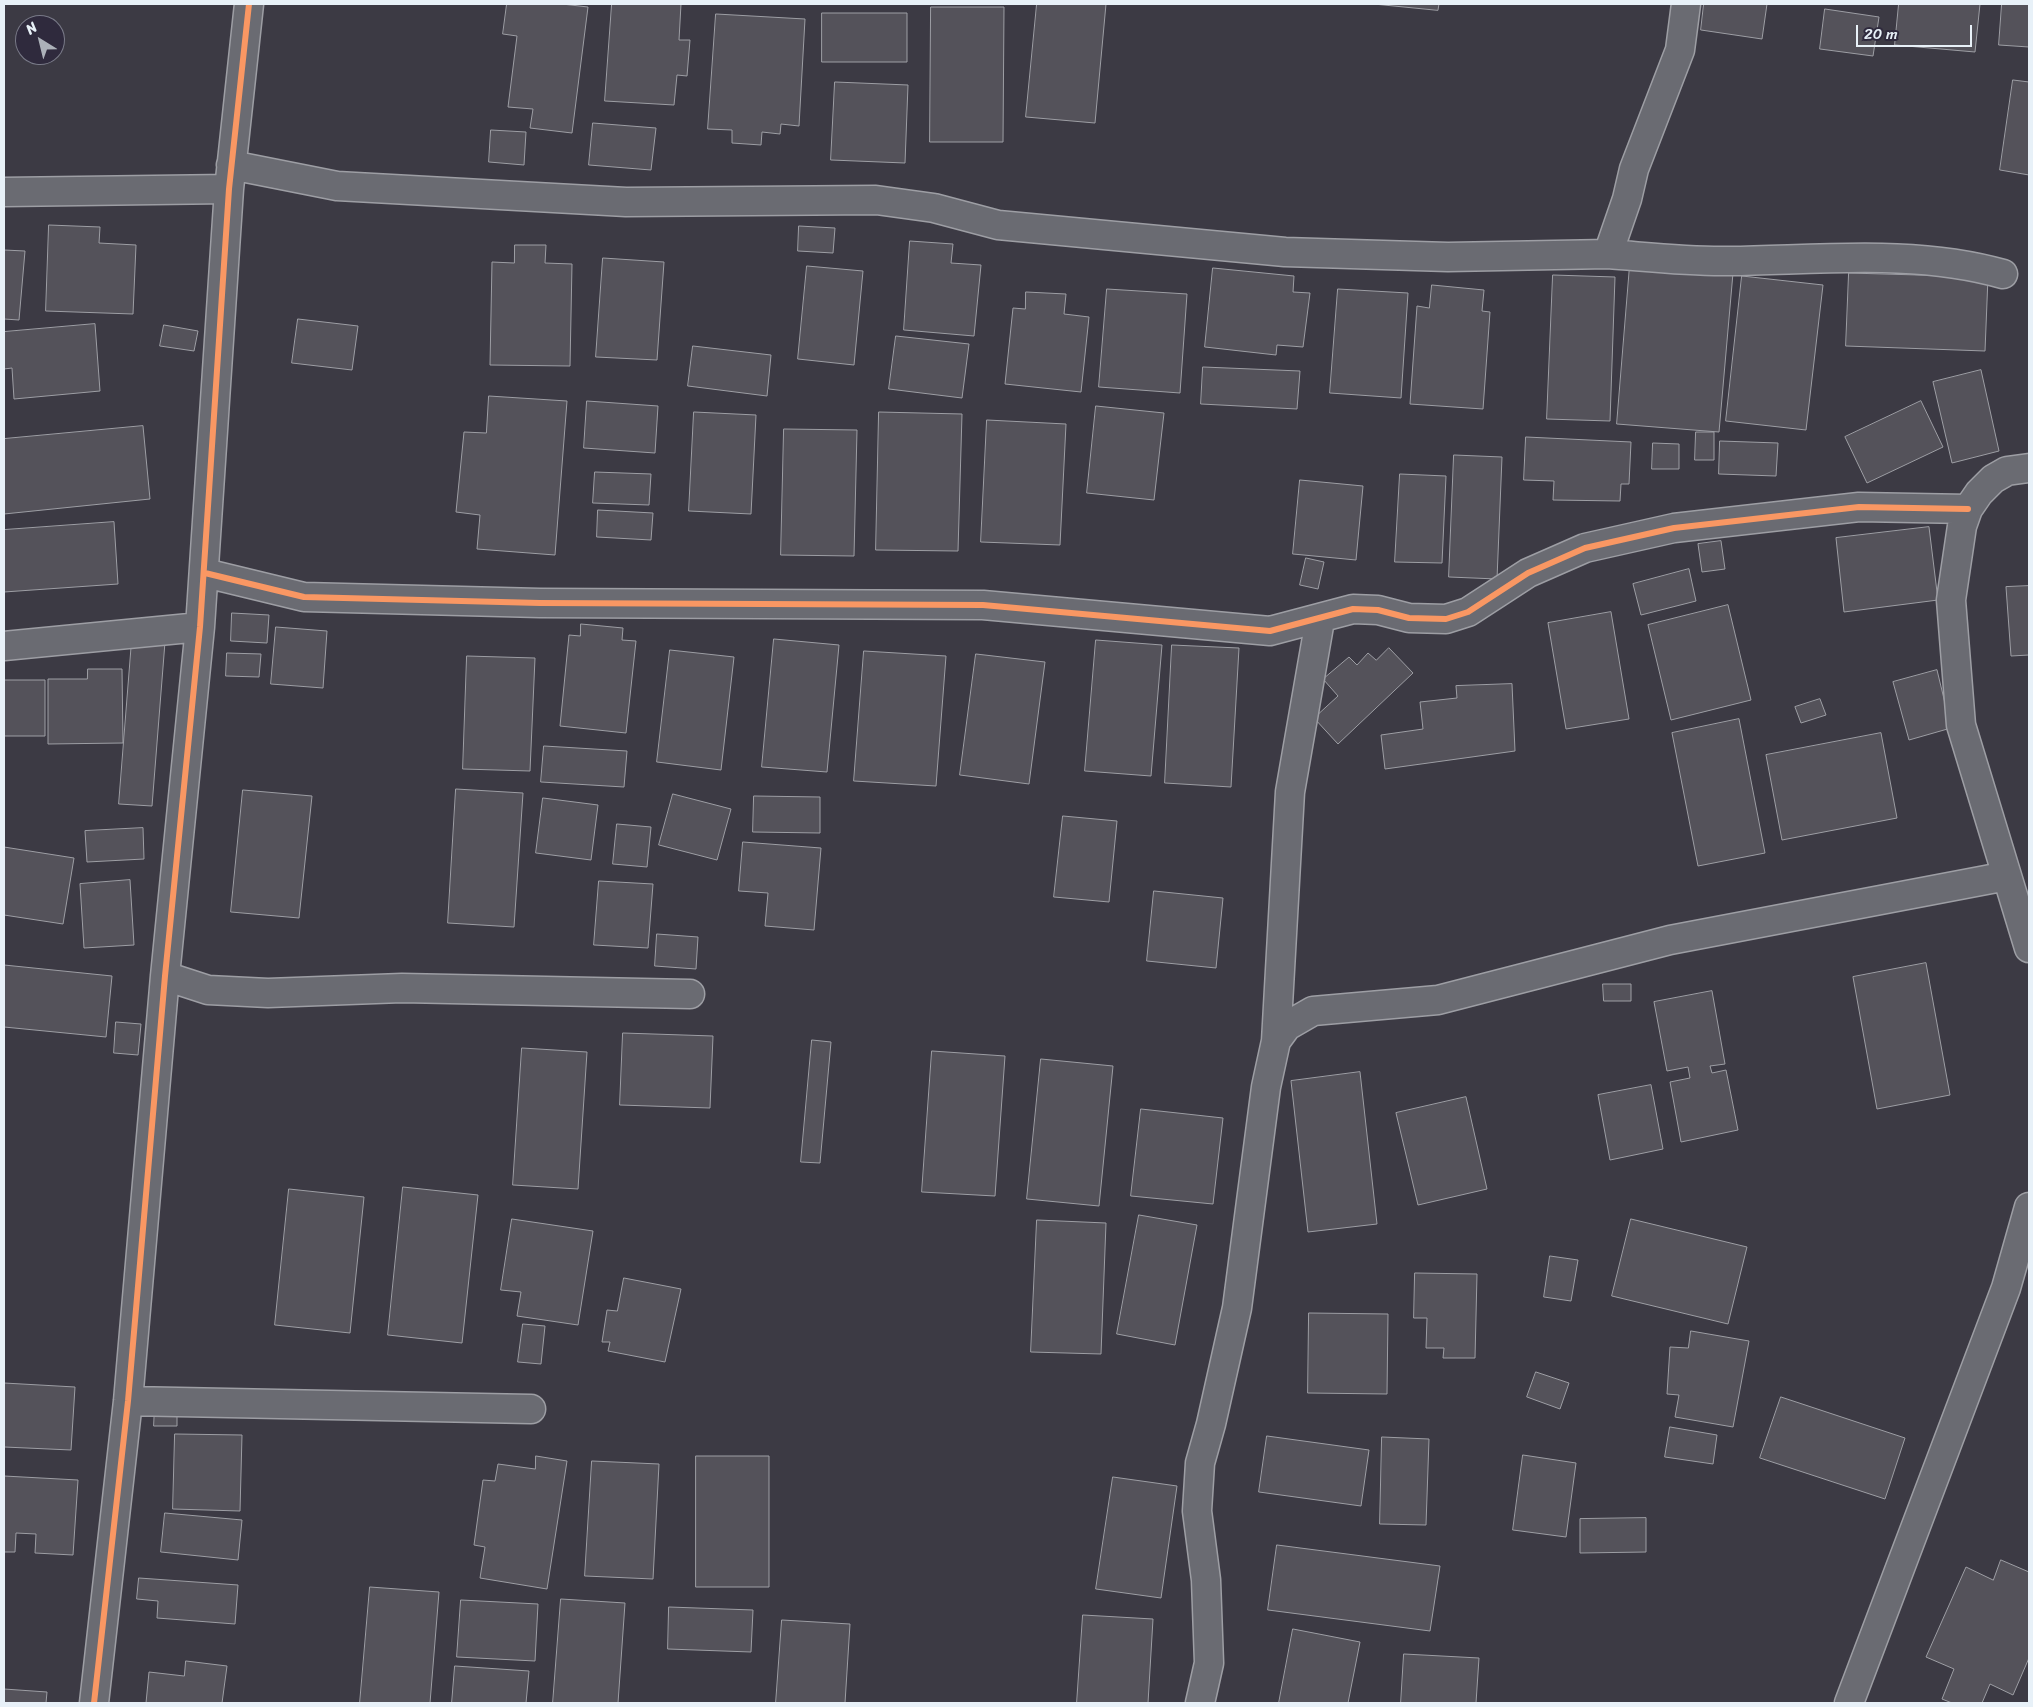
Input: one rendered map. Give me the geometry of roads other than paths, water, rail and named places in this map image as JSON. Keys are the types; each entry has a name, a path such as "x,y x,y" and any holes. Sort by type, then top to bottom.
{"street":[{"path":"94,1703 128,1401 165,976 205,573 230,177 249,4"},
{"path":"1608,254 1627,199 1637,160 1680,50 1686,4"},
{"path":"4,192 230,177 337,186 626,202 876,200 934,208 998,225 1285,252 1448,257 1608,254 1726,261 1879,259 1968,264 2003,274"},
{"path":"2029,468 2007,471 1993,479 1979,493 1968,509 1962,526 1951,600 1960,725 2029,948"},
{"path":"205,573 304,597 540,603 983,605 1270,631 1320,620 1353,609 1378,610 1409,618 1446,619 1468,612 1528,573 1585,548 1674,528 1859,507 1968,509"},
{"path":"1200,1703 1209,1663 1206,1580 1197,1510 1200,1463 1211,1424 1237,1308 1266,1087 1276,1041 1290,792 1320,620"},
{"path":"4,646 200,627"},
{"path":"1276,1041 1287,1026 1313,1011 1438,1000 1670,940 2007,876"},
{"path":"165,976 208,990 268,993 402,988 690,994"},
{"path":"1849,1703 2006,1288 2029,1207"},
{"path":"128,1401 531,1409"}]}
